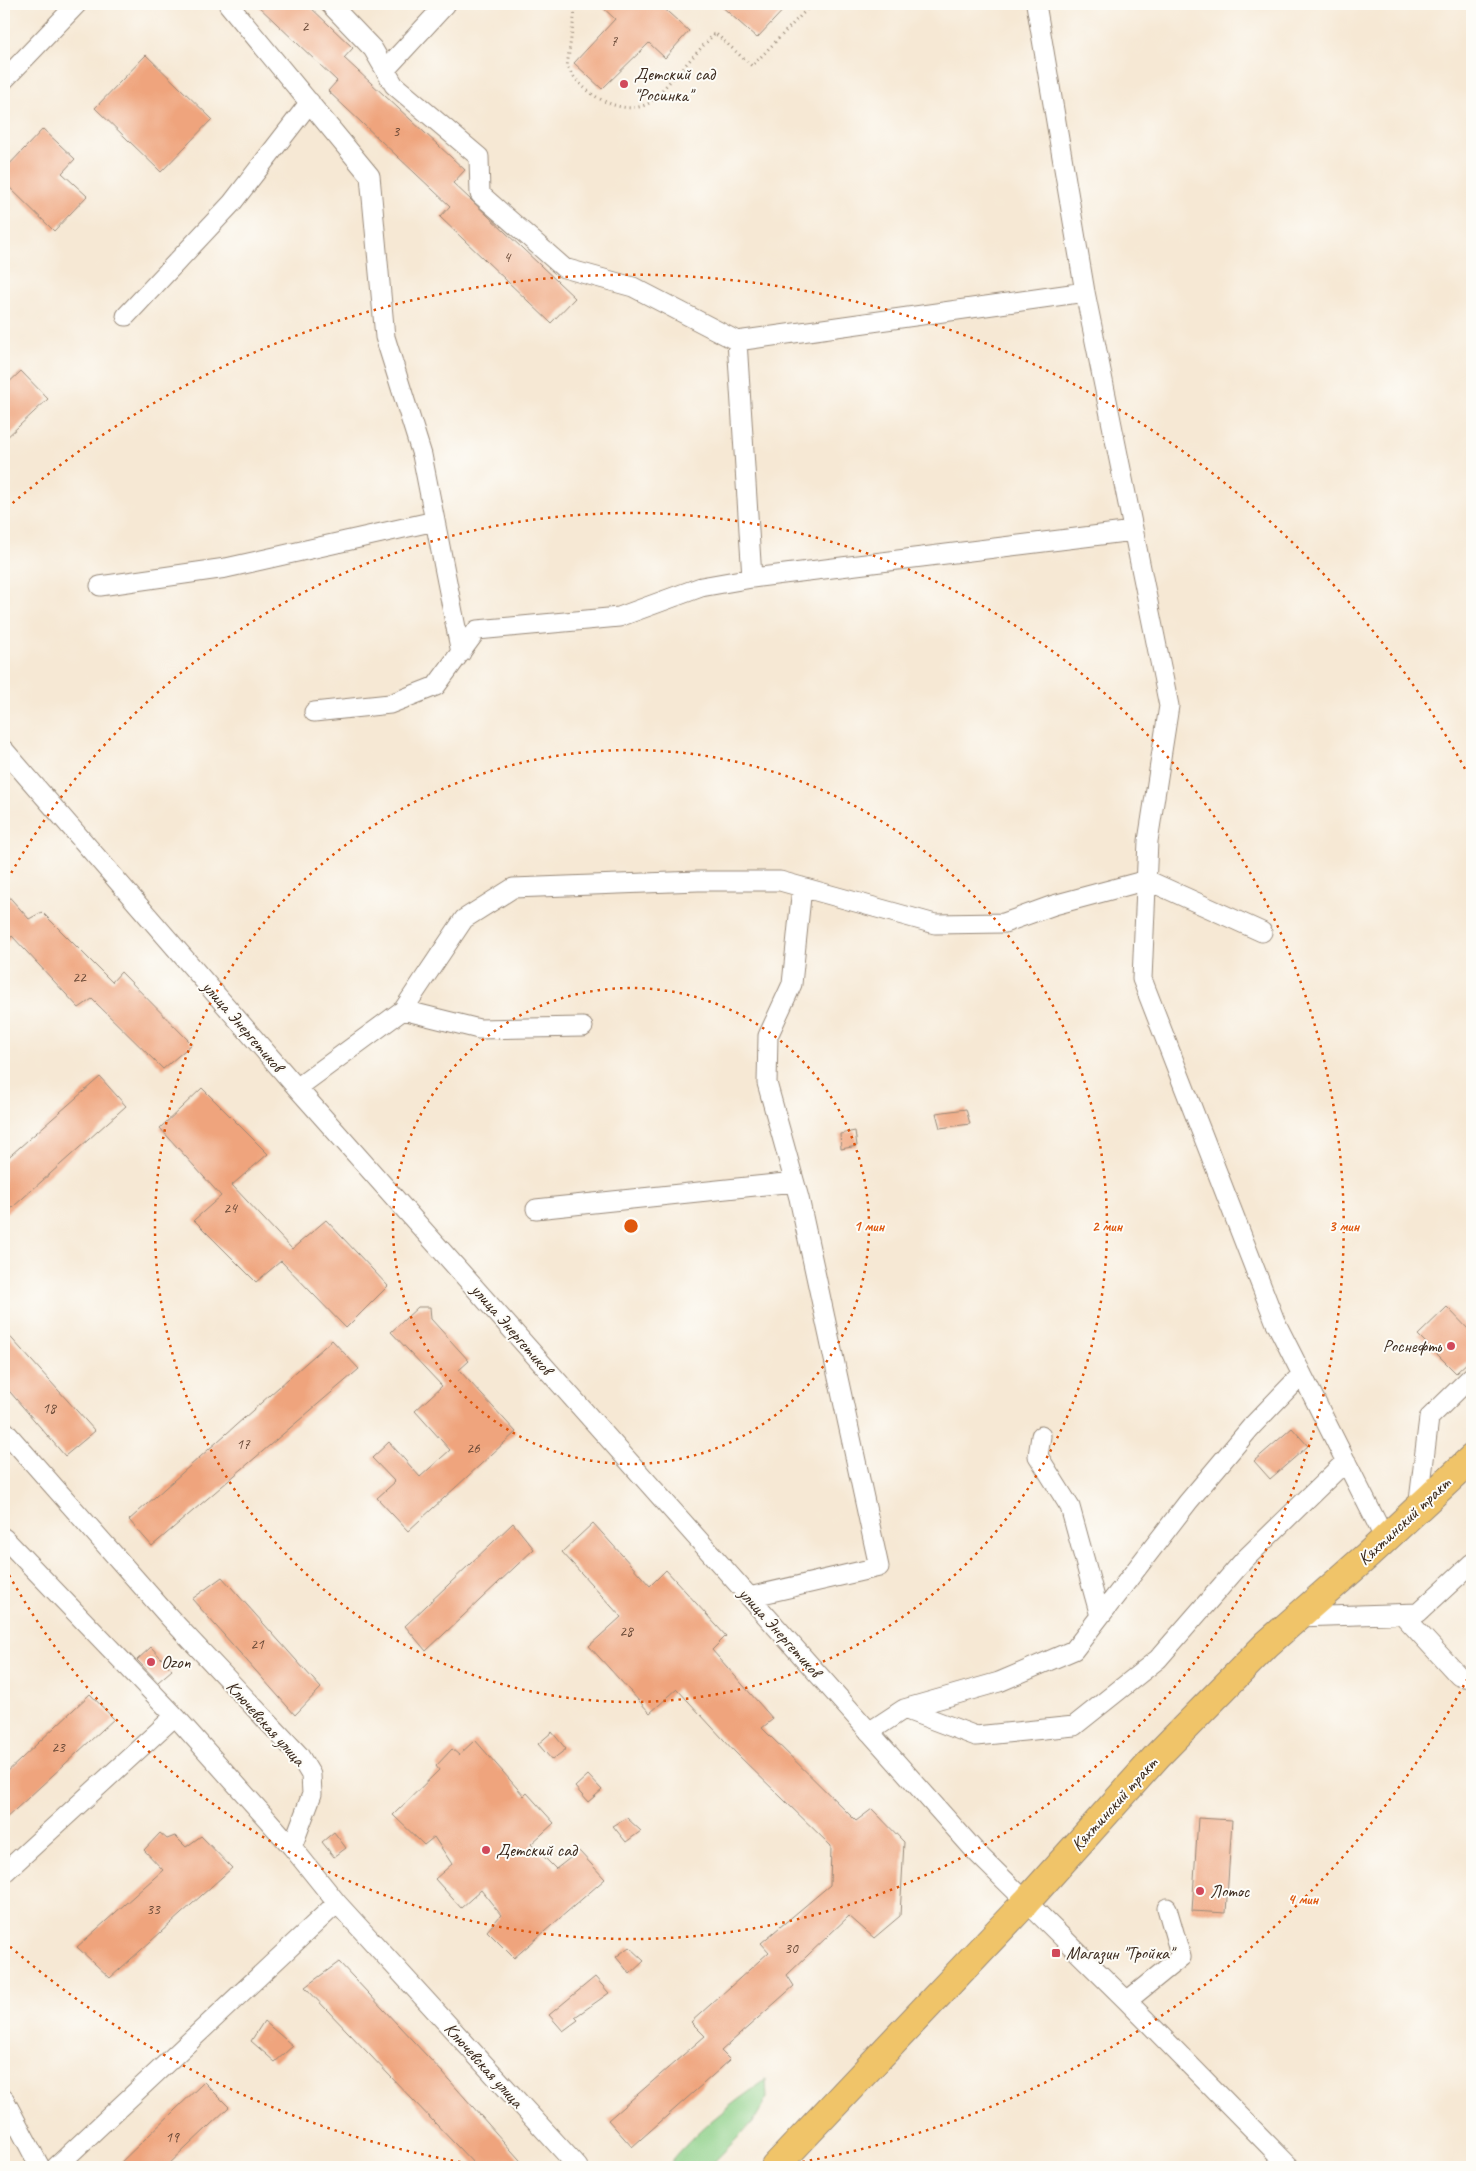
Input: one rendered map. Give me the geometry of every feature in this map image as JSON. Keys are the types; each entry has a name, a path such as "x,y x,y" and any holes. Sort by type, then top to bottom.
{"highway":[{"name":"Кяхтинский тракт","path":"775,2167 1026,1902 1158,1755 1267,1644 1385,1539 1472,1458"}],"street":[{"path":"4,80 77,4"},
{"path":"228,4 370,176 385,337 422,455 461,652"},
{"path":"330,4 373,49 394,85 480,157 480,194 564,268 633,286 737,341 1085,292"},
{"path":"385,70 446,4"},
{"path":"1036,4 1085,292 1169,706 1148,840 1142,979 1275,1321 1385,1539"},
{"path":"126,316 232,202 310,102"},
{"path":"737,341 752,578"},
{"path":"100,586 226,568 435,521"},
{"path":"314,712 390,704 436,686 477,630 619,617 700,587 752,578 1133,531"},
{"name":"улица Энергетиков","path":"4,750 297,1088 977,1853 1127,2001 1290,2167"},
{"path":"297,1088 403,1010 464,919 513,888 698,881 780,881 935,924 1004,924 1054,905 1147,880 1262,932"},
{"path":"749,1597 878,1567 794,1182 767,1083 768,1036 792,984 802,886"},
{"path":"403,1010 479,1029 583,1027"},
{"path":"536,1209 794,1182"},
{"path":"868,1732 904,1709 999,1682 1074,1650 1194,1494 1252,1426 1302,1374"},
{"path":"1418,1509 1429,1418 1472,1376"},
{"name":"Ключевская улица","path":"4,1430 170,1618 299,1755 311,1775 312,1794 292,1847 337,1903 578,2167"},
{"path":"1042,1436 1038,1456 1070,1507 1100,1616"},
{"path":"904,1709 976,1736 1074,1726 1158,1659 1245,1559 1346,1461"},
{"path":"4,1538 175,1716 292,1847"},
{"path":"1298,1617 1418,1614 1472,1563"},
{"path":"1402,1614 1460,1676 1472,1678"},
{"path":"4,1873 175,1716"},
{"path":"56,2167 337,1903"},
{"path":"1127,2001 1181,1957 1167,1908"},
{"path":"4,2099 40,2167"}],"path":[{"path":"576,4 567,66 572,75 599,98 616,105 631,108 644,106 651,102 716,33 752,66 812,4"}],"green space":[{"path":"766,2080 767,2098 754,2121 709,2167 667,2167 700,2131"}],"building":[{"path":"256,4 307,4 353,48 344,58 465,170 453,183 575,298 551,323 440,217 450,206 328,91 337,81"},
{"path":"599,4 659,4 689,31 665,58 649,43 602,89 574,63 615,19"},
{"path":"719,4 789,4 757,38"},
{"path":"146,55 212,119 161,172 95,108"},
{"path":"43,129 75,159 62,173 87,196 54,231 4,182 4,170"},
{"path":"21,371 48,399 4,440 4,387"},
{"path":"4,891 29,919 42,912 112,982 121,972 192,1044 163,1069 92,999 79,1008 12,936 4,946"},
{"path":"100,1077 126,1106 4,1215 4,1161"},
{"path":"202,1088 268,1154 232,1185 292,1249 326,1220 388,1286 346,1328 281,1261 256,1282 194,1220 221,1196 160,1128"},
{"path":"966,1109 970,1124 940,1128 936,1113"},
{"path":"855,1131 857,1146 841,1149 840,1134"},
{"path":"418,1307 430,1307 431,1319 469,1361 459,1370 516,1432 408,1531 377,1498 395,1482 372,1458 389,1442 420,1477 450,1450 415,1411 442,1386 391,1332"},
{"name":"Роснефть","path":"1447,1307 1472,1333 1472,1358 1456,1373 1418,1335"},
{"path":"4,1330 95,1431 65,1456 4,1385"},
{"path":"332,1340 359,1369 152,1546 129,1520"},
{"path":"1292,1428 1308,1446 1270,1479 1254,1461"},
{"path":"513,1523 534,1549 426,1651 405,1626"},
{"path":"593,1523 650,1586 666,1570 726,1636 712,1650 773,1719 762,1728 856,1821 872,1809 904,1842 900,1916 874,1938 849,1916 787,1975 794,1986 721,2051 730,2060 632,2147 608,2120 705,2036 691,2022 769,1952 761,1943 830,1885 831,1846 735,1752 677,1689 650,1713 589,1646 621,1617 562,1552"},
{"path":"222,1577 321,1688 295,1715 192,1599"},
{"path":"151,1647 172,1670 158,1682 137,1660"},
{"path":"90,1694 114,1719 4,1820 4,1775"},
{"path":"552,1732 566,1749 552,1760 538,1744"},
{"name":"Детский сад","path":"475,1740 524,1796 527,1793 554,1823 531,1844 556,1869 579,1851 605,1879 514,1958 487,1931 501,1915 481,1890 461,1908 435,1879 452,1864 434,1837 424,1845 393,1815 439,1770 436,1766 452,1749 459,1755"},
{"path":"588,1775 602,1790 588,1802 575,1787"},
{"path":"627,1818 641,1831 626,1842 613,1826"},
{"path":"1198,1818 1232,1820 1226,1913 1192,1911"},
{"path":"334,1832 346,1848 334,1857 322,1842"},
{"path":"160,1833 167,1839 175,1836 186,1847 201,1836 232,1868 110,1978 77,1947 163,1870 144,1850"},
{"path":"629,1947 644,1961 630,1974 616,1957"},
{"path":"339,1962 443,2073 526,2167 477,2167 305,1987"},
{"path":"595,1977 609,1993 575,2017 578,2020 563,2031 549,2015"},
{"path":"264,2021 293,2046 275,2062 251,2041"},
{"path":"204,2082 229,2107 166,2167 116,2167"}],"place":[{"name":"Детский сад \"Росинка\"","path":"624,84"},
{"name":"Роснефть","path":"1451,1346"},
{"name":"Ozon","path":"151,1662"},
{"name":"Детский сад","path":"486,1850"},
{"name":"Лотос","path":"1200,1891"},
{"name":"Магазин \"Тройка\"","path":"1056,1953"}]}
